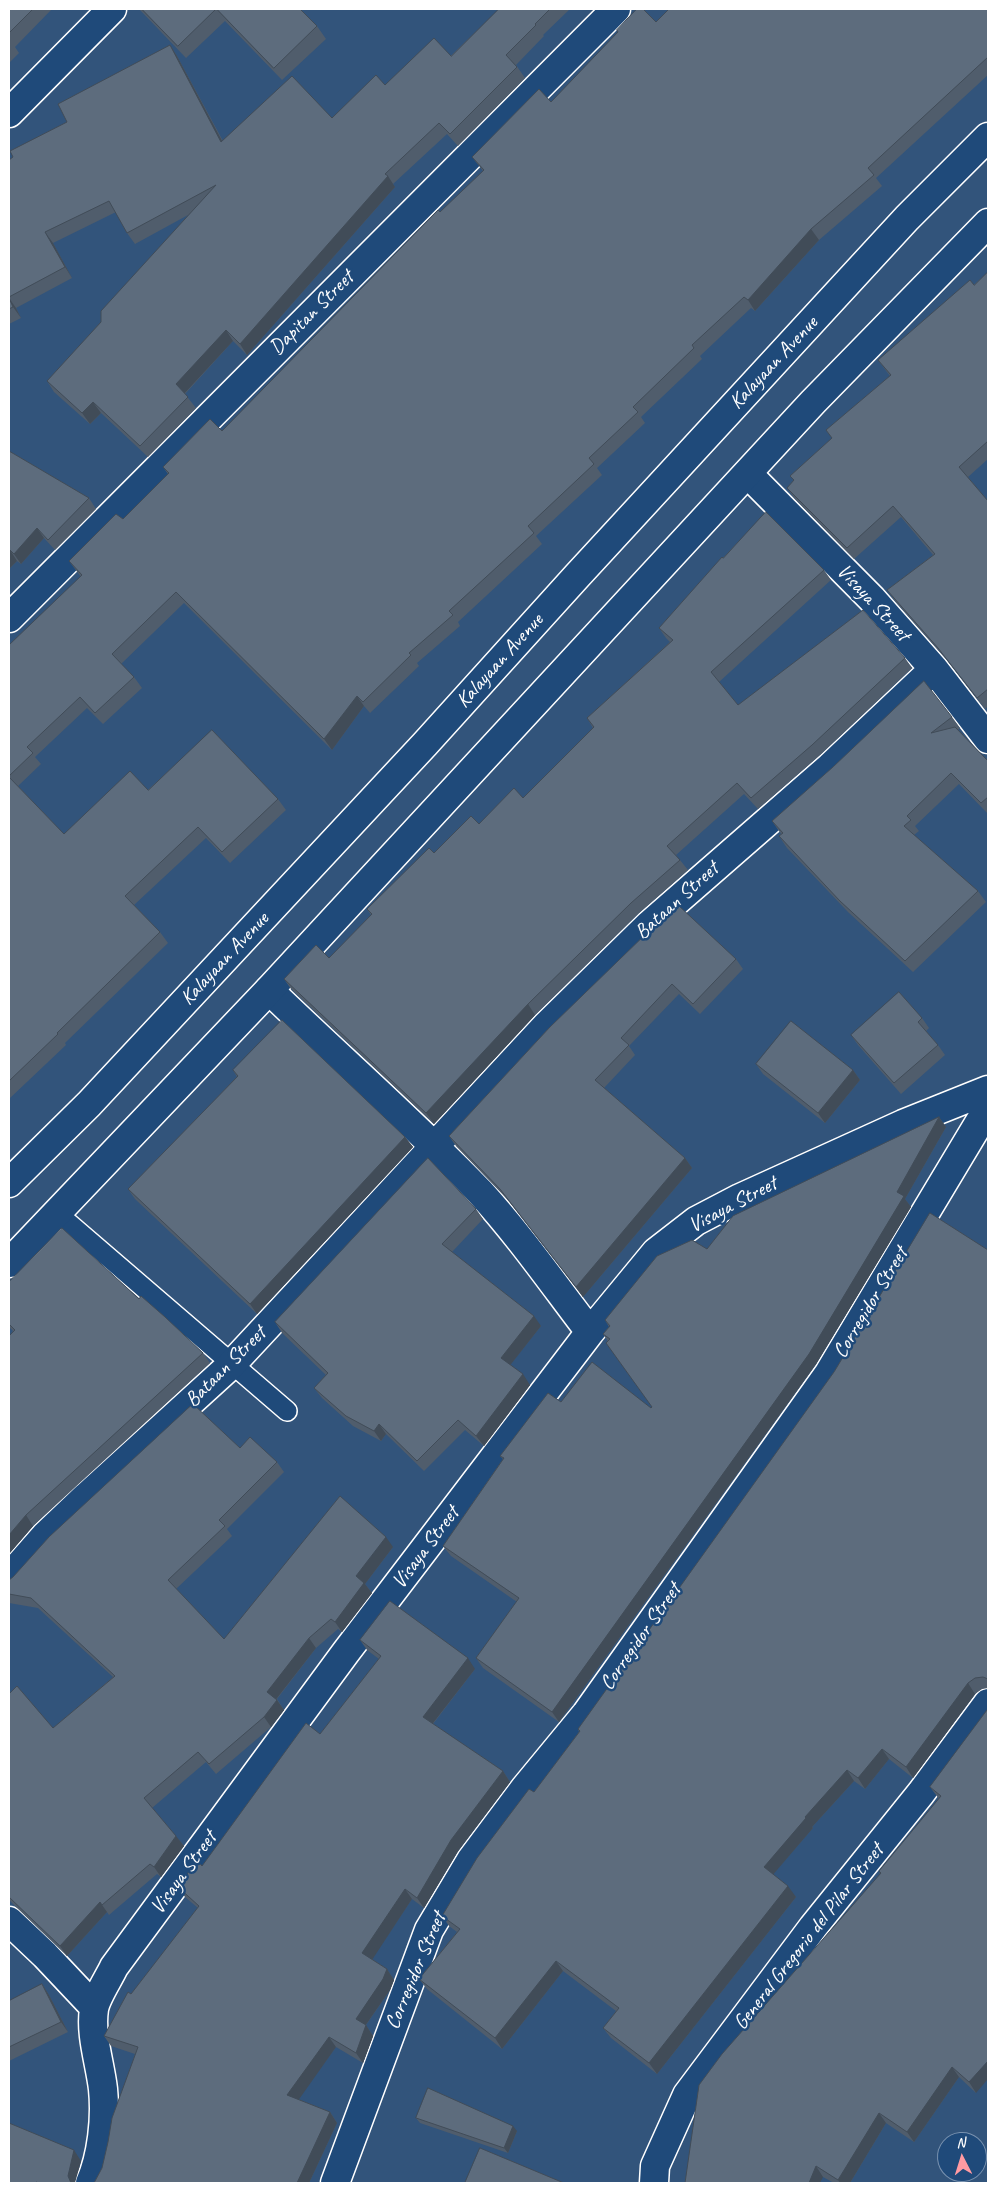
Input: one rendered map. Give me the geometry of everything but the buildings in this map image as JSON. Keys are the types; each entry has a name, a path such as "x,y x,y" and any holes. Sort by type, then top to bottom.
{"street":[{"path":"9,113 112,9"},
{"name":"Dapitan Street","path":"9,618 616,9"},
{"name":"Kalayaan Avenue","path":"9,1184 102,1090 419,751 577,576 901,225 988,137"},
{"path":"9,1263 58,1214 269,990 814,402 988,223"},
{"name":"Visaya Street","path":"748,474 872,599 934,670 988,739"},
{"name":"Bataan Street","path":"9,1577 45,1536 231,1365 546,1026 649,925 830,768 934,670"},
{"path":"269,990 434,1146 507,1222 590,1332"},
{"name":"Visaya Street","path":"90,2183 96,2169 101,2140 103,2090 95,2044 94,2008 114,1967 340,1660 590,1332 656,1252 696,1220 903,1124 988,1090"},
{"name":"Corregidor Street","path":"335,2183 429,1930 471,1860 525,1788 586,1714 829,1373 988,1108"},
{"name":"General Gregorio del Pilar Street","path":"654,2183 655,2166 687,2095 813,1927 921,1793 988,1703"},
{"path":"9,1921 45,1955 94,2008"}],"lane":[{"path":"58,1214 287,1412"}]}
